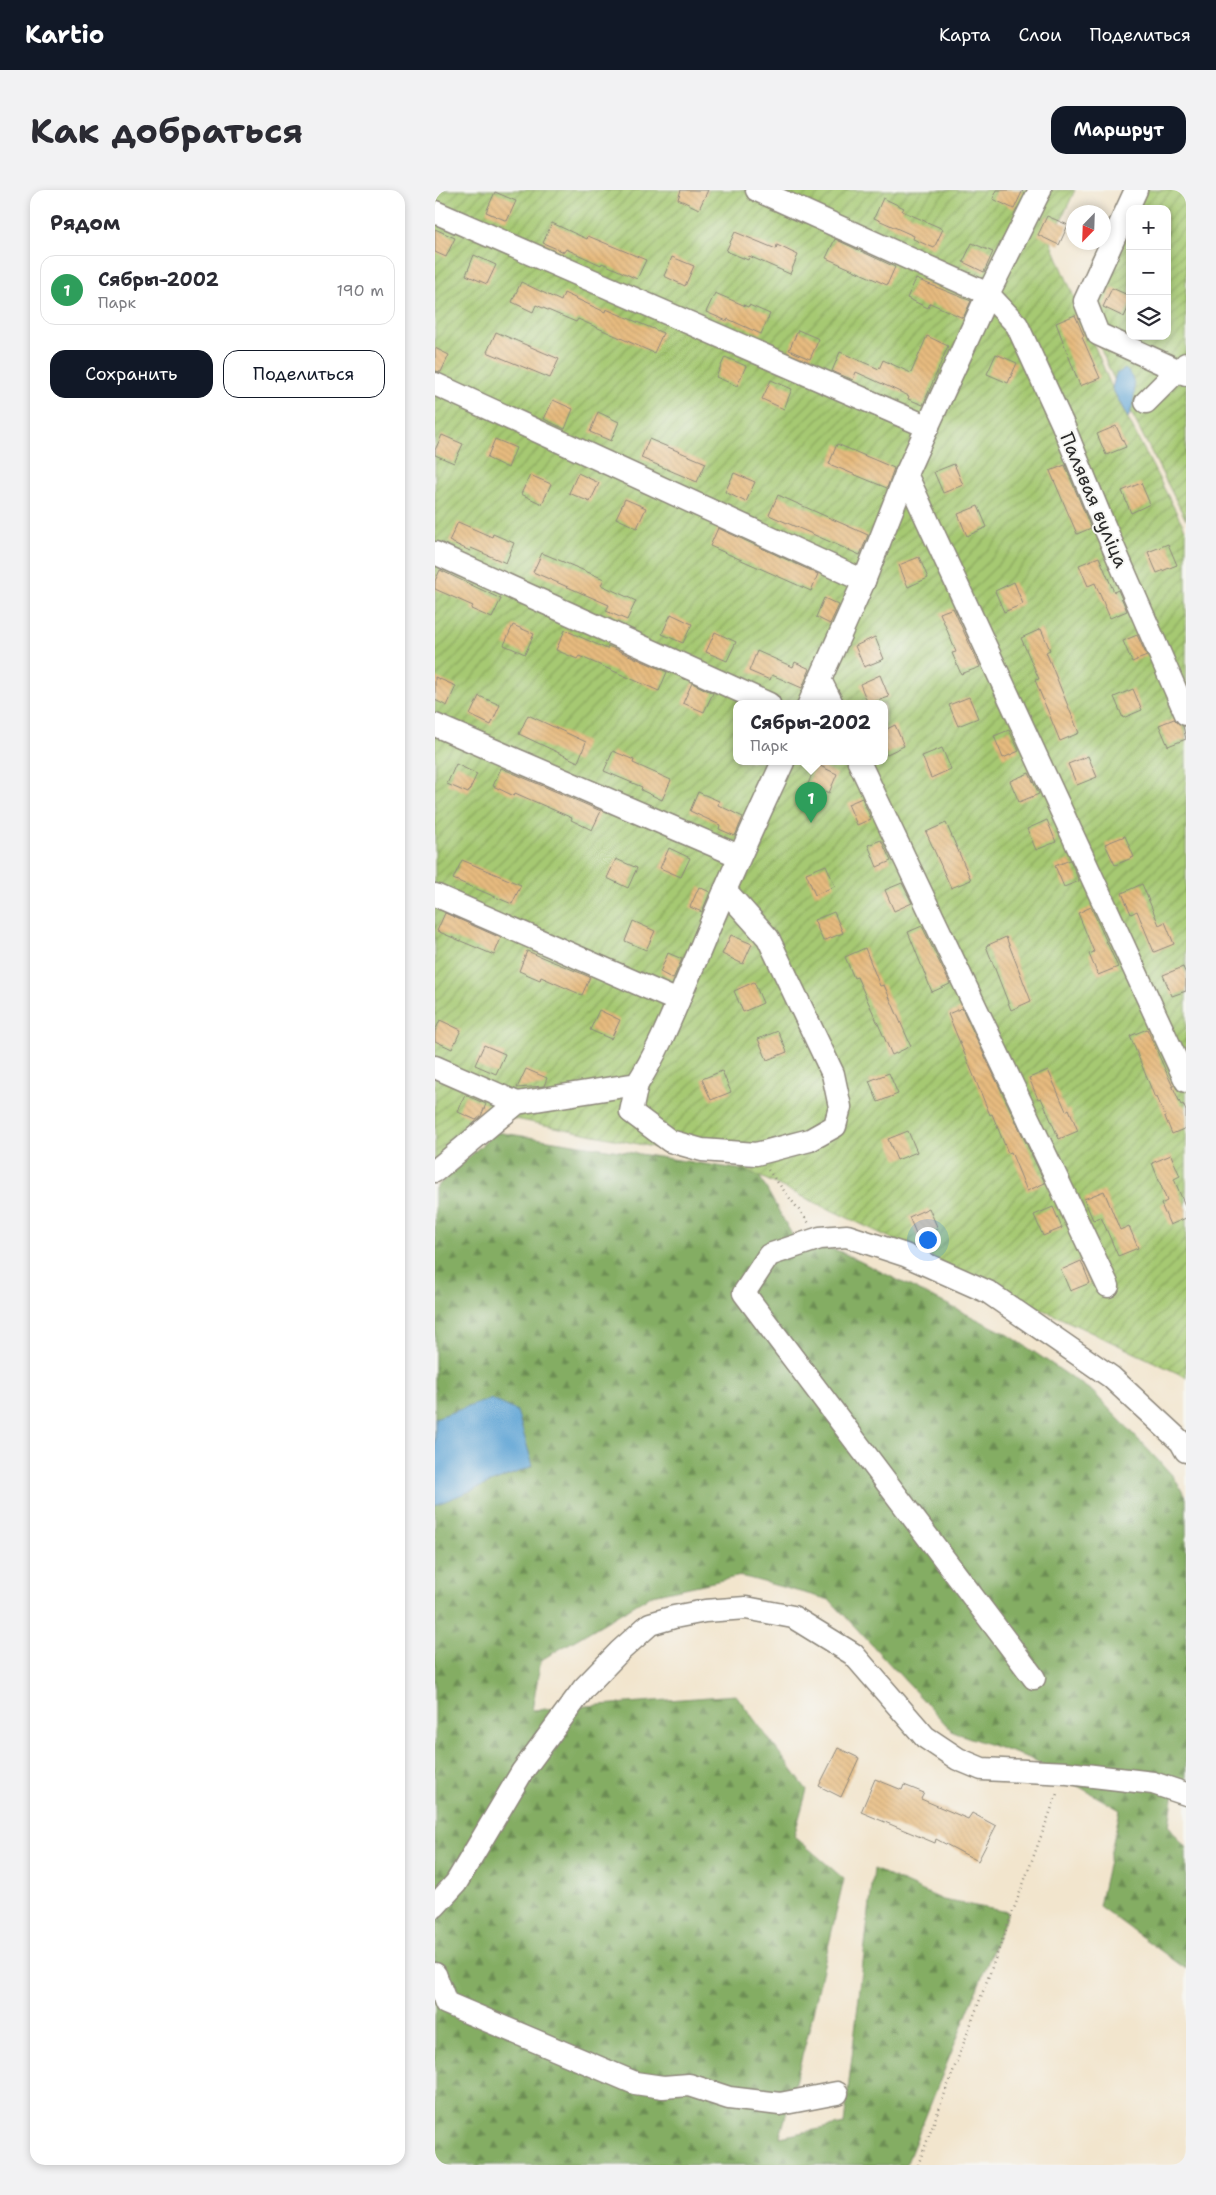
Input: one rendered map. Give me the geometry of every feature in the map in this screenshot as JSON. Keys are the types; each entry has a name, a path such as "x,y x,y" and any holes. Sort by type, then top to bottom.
{"street":[{"path":"757,190 988,294"},
{"path":"811,700 864,581 906,474 927,427 988,294 1040,190"},
{"path":"1137,190 1085,302 1098,334 1185,370"},
{"path":"435,212 927,427"},
{"name":"Палявая вуліца","path":"988,294 1017,325 1063,424 1102,521 1186,714"},
{"path":"1146,402 1175,373 1185,370"},
{"path":"435,384 864,581"},
{"path":"906,474 1186,1081"},
{"path":"435,553 760,700"},
{"path":"820,680 830,700"},
{"path":"435,725 739,856"},
{"path":"725,890 768,938 833,1074 840,1107 835,1126 809,1140 756,1154 701,1150 670,1141 631,1112 637,1084 645,1072 739,856 782,765"},
{"path":"860,765 1108,1286"},
{"path":"435,895 677,1001"},
{"path":"435,1067 517,1104"},
{"path":"435,1171 517,1104 637,1084"},
{"path":"1034,1678 744,1293 769,1256 820,1238 847,1236 905,1255 988,1292 1111,1377 1184,1444"},
{"path":"435,1906 456,1883 523,1772 584,1688 650,1624 674,1617 746,1608 793,1617 853,1654 925,1737 958,1759 981,1768 1064,1773 1153,1784 1186,1794"},
{"path":"435,1974 446,2003 635,2083 663,2087 689,2084 729,2098 780,2104 837,2093"}],"path":[{"path":"756,1154 820,1238"},
{"path":"918,2165 1064,1773"}],"green space":[{"path":"435,190 1075,190 1068,205 1066,205 1066,210 1051,242 1112,388 1186,531 1186,1377 731,1163 496,1115 435,1178"},
{"path":"1130,190 1186,190 1186,520 1111,373 1080,300 1103,250 1111,250 1111,232"},
{"path":"496,1132 757,1172 795,1240 839,1251 1009,1335 1093,1392 1173,1476 1186,1498 1186,1783 1174,1792 1169,1826 1186,1848 1186,1969 1099,1906 1120,1810 1029,1758 953,1732 830,1600 741,1576 652,1595 541,1660 532,1710 736,1695 807,1790 794,1836 844,1879 807,2038 780,2137 844,2124 874,1869 943,1900 1008,1912 906,2165 435,2165 435,1188"}],"water":[{"path":"1125,369 1129,373 1134,385 1134,399 1128,418 1112,388 1116,374"},
{"path":"491,1399 517,1411 533,1466 435,1505 435,1418"}],"building":[{"path":"681,190 708,190 699,209 678,199"},
{"path":"997,190 1023,190 1014,209 993,199"},
{"path":"495,192 516,201 507,221 486,212"},
{"path":"883,198 904,208 902,211 943,229 934,248 913,239 914,236 874,218"},
{"path":"1047,216 1066,224 1066,229 1059,245 1038,235"},
{"path":"552,223 587,239 588,236 646,260 637,279 566,249 564,252 543,243"},
{"path":"435,229 455,238 446,257 435,252"},
{"path":"735,232 776,249 777,245 798,255 790,274 749,256 748,260 726,251"},
{"path":"835,239 895,267 887,285 826,258"},
{"path":"972,243 993,252 984,272 963,262"},
{"path":"474,255 496,265 487,284 466,275"},
{"path":"672,257 694,266 685,286 664,276"},
{"path":"916,279 971,301 963,318 930,303 928,308 907,298"},
{"path":"521,282 561,301 564,293 605,312 606,309 663,333 654,353 578,319 576,322 536,305 533,312 512,302"},
{"path":"1112,288 1126,294 1126,313 1124,317 1103,307"},
{"path":"715,293 770,314 761,334 728,319 727,321 706,312"},
{"path":"1075,315 1084,336 1082,337 1100,378 1080,386 1056,323"},
{"path":"798,330 819,339 810,359 789,350"},
{"path":"496,332 559,359 550,378 487,352"},
{"path":"927,336 948,346 923,405 908,399 909,396 856,372 853,380 832,371 840,352 879,369 883,360 911,373"},
{"path":"435,348 449,355 441,372 435,371"},
{"path":"996,354 1017,363 1008,383 987,374"},
{"path":"725,357 746,366 737,386 716,377"},
{"path":"771,380 792,389 784,409 762,399"},
{"path":"553,400 573,409 565,429 544,419"},
{"path":"598,412 619,422 611,441 590,432"},
{"path":"1116,426 1126,447 1106,455 1097,434"},
{"path":"442,435 463,444 454,463 435,455 435,450"},
{"path":"495,439 516,448 508,468 487,458"},
{"path":"649,439 706,463 697,482 641,458"},
{"path":"837,444 894,468 887,488 829,464"},
{"path":"954,464 963,485 943,493 934,472"},
{"path":"1065,465 1091,528 1077,534 1050,471"},
{"path":"578,473 599,483 590,502 569,493"},
{"path":"734,473 755,482 746,502 725,492"},
{"path":"530,475 551,484 542,504 521,494"},
{"path":"1141,483 1150,504 1131,513 1122,491"},
{"path":"778,495 868,535 860,555 769,515"},
{"path":"625,499 646,508 637,528 616,518"},
{"path":"978,506 987,527 967,536 958,514"},
{"path":"458,522 492,537 493,534 514,543 506,563 471,548 470,551 449,541"},
{"path":"718,528 818,574 811,591 710,546"},
{"path":"1168,544 1177,565 1157,573 1148,552"},
{"path":"542,553 604,579 601,585 636,601 627,620 606,611 609,605 533,572"},
{"path":"919,557 928,578 908,587 899,565"},
{"path":"1099,557 1114,592 1118,590 1127,611 1110,618 1095,583 1088,586 1079,565"},
{"path":"440,570 501,599 492,618 471,609 473,606 435,589 435,581"},
{"path":"1014,582 1023,604 1004,612 995,591"},
{"path":"824,598 839,605 830,624 816,617"},
{"path":"953,608 980,667 961,674 952,653 956,652 940,613"},
{"path":"671,614 692,624 683,643 662,634"},
{"path":"513,625 534,634 525,654 504,645"},
{"path":"1041,629 1050,650 1046,652 1079,733 1060,741 1035,680 1039,679 1021,638"},
{"path":"565,630 607,649 608,646 667,672 659,691 579,656 577,659 556,650"},
{"path":"715,632 736,642 727,661 706,652"},
{"path":"1137,635 1147,656 1132,662 1123,641"},
{"path":"875,637 884,659 864,667 855,646"},
{"path":"757,651 793,667 795,662 810,669 802,688 772,675 770,680 749,671"},
{"path":"880,675 889,697 880,700 866,700 860,684"},
{"path":"435,677 456,686 447,706 435,700"},
{"path":"692,683 713,693 704,712 683,703"},
{"path":"1133,689 1142,710 1123,718 1114,697"},
{"path":"479,696 500,705 491,725 470,715"},
{"path":"969,697 978,718 958,726 949,705"},
{"path":"528,715 586,742 578,762 519,734"},
{"path":"1174,719 1183,726 1186,739 1168,746 1159,725"},
{"path":"895,725 904,746 888,754 888,728"},
{"path":"1009,730 1019,751 1003,758 994,736"},
{"path":"942,748 951,769 931,778 922,756"},
{"path":"613,751 634,760 633,763 671,780 662,800 641,790 642,787 604,771"},
{"path":"1088,756 1097,777 1077,785 1068,764"},
{"path":"456,764 477,774 468,793 447,784"},
{"path":"816,765 837,774 829,793 808,784"},
{"path":"501,768 601,811 592,830 571,820 572,818 515,793 514,796 493,786"},
{"path":"1029,773 1039,794 1019,802 1010,781"},
{"path":"698,792 719,801 718,805 743,817 735,836 719,829 720,825 690,811"},
{"path":"862,798 871,819 857,825 848,804"},
{"path":"1047,820 1056,842 1036,850 1027,829"},
{"path":"946,823 971,880 951,888 926,832"},
{"path":"1125,836 1134,857 1115,865 1105,844"},
{"path":"881,840 891,861 877,867 868,845"},
{"path":"669,848 690,858 681,877 660,868"},
{"path":"616,859 637,868 628,888 607,878"},
{"path":"462,860 521,885 512,904 453,879"},
{"path":"1070,860 1079,881 1064,887 1055,866"},
{"path":"826,865 835,886 815,895 806,873"},
{"path":"902,883 912,903 894,911 885,890"},
{"path":"1142,884 1159,925 1165,922 1174,944 1154,952 1137,911 1131,914 1122,893"},
{"path":"699,887 710,892 702,912 690,907"},
{"path":"1091,907 1118,967 1098,975 1089,954 1094,952 1078,913"},
{"path":"834,912 843,933 823,941 814,920"},
{"path":"445,913 501,938 494,955 437,931"},
{"path":"633,921 655,931 646,950 625,941"},
{"path":"922,926 950,984 932,992 908,932"},
{"path":"731,935 752,944 743,964 722,954"},
{"path":"1006,937 1031,1001 1011,1010 986,946"},
{"path":"865,948 880,986 884,985 911,1046 892,1055 857,977 854,978 845,957"},
{"path":"527,951 590,977 582,995 541,977 540,980 519,971"},
{"path":"668,953 682,959 673,979 660,972"},
{"path":"1183,967 1186,974 1186,991 1172,996 1163,975"},
{"path":"754,982 763,1003 743,1012 734,991"},
{"path":"962,1008 1045,1183 1027,1191 1011,1152 1008,1153 992,1114 990,1115 948,1014"},
{"path":"599,1010 620,1020 611,1039 590,1030"},
{"path":"440,1020 461,1030 452,1049 435,1041 435,1031"},
{"path":"1147,1029 1181,1105 1183,1104 1186,1111 1186,1128 1172,1134 1130,1036"},
{"path":"778,1031 787,1052 767,1060 758,1039"},
{"path":"484,1045 505,1054 496,1074 475,1065"},
{"path":"526,1069 547,1078 544,1086 517,1088"},
{"path":"1048,1070 1066,1111 1069,1109 1078,1131 1059,1139 1041,1098 1038,1099 1029,1078"},
{"path":"722,1071 731,1092 711,1100 702,1079"},
{"path":"889,1073 898,1094 878,1102 869,1081"},
{"path":"465,1095 486,1104 481,1116 476,1120 458,1112"},
{"path":"908,1131 917,1152 897,1160 888,1139"},
{"path":"1171,1155 1180,1176 1174,1179 1186,1208 1186,1218 1170,1225 1161,1204 1167,1201 1152,1163"},
{"path":"1104,1191 1120,1230 1129,1226 1138,1248 1118,1256 1101,1217 1093,1220 1084,1199"},
{"path":"1053,1207 1062,1228 1043,1236 1034,1215"},
{"path":"929,1208 938,1229 918,1238 909,1217"},
{"path":"1081,1261 1090,1283 1070,1291 1061,1270"},
{"path":"838,1748 859,1758 841,1797 819,1786"},
{"path":"875,1779 902,1790 904,1785 924,1793 921,1799 968,1819 972,1813 996,1826 978,1861 936,1839 935,1843 861,1812"}],"place":[{"name":"Сябры-2002","path":"811,823"}]}
